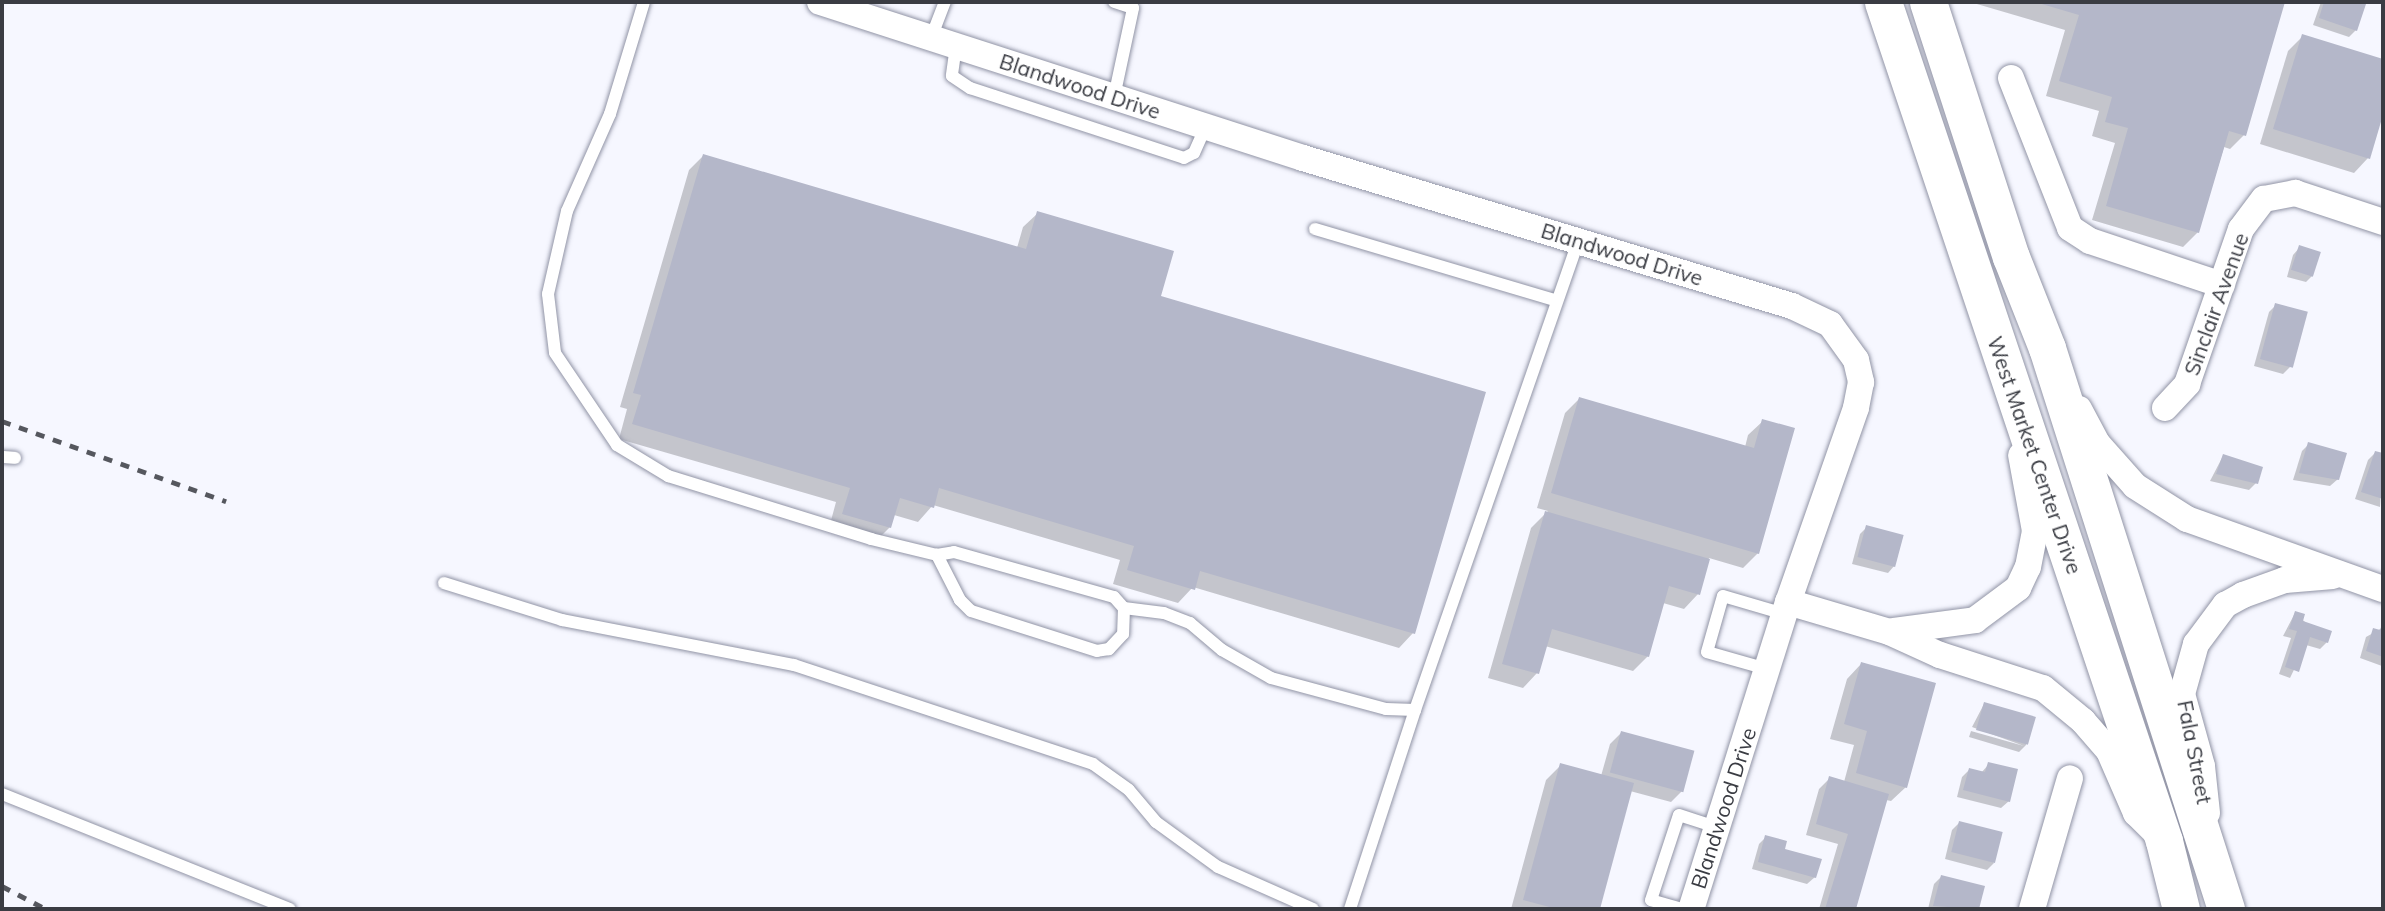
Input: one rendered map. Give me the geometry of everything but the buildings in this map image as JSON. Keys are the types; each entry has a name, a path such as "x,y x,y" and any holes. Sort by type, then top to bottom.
{"main road":[{"name":"West Market Center Drive","path":"1883,2 2164,841 2181,909"},
{"name":"West Market Center Drive","path":"1928,2 2011,257 2047,348 2226,909"}],"street":[{"name":"Blandwood Drive","path":"820,2 1206,126 1792,306 1830,324 1856,360 1861,383 1856,408 1786,608 1691,909"},
{"path":"2011,78 2070,229 2090,241 2222,285"},
{"name":"Sinclair Avenue","path":"2165,408 2187,384 2241,229 2264,199 2295,193 2383,222"},
{"name":"Fala Street","path":"2047,348 2097,443 2135,486 2188,519 2383,589"},
{"path":"1889,632 1975,620 2018,588 2028,567 2035,531 2004,365"},
{"name":"Fala Street","path":"2213,870 2202,766 2182,694 2196,644 2225,605 2243,595 2285,580 2348,576"},
{"path":"1786,608 1889,632 1940,655 2043,688 2083,721 2109,751 2136,813 2164,841"},
{"path":"2032,909 2070,778"}],"lane":[{"path":"644,2 610,114 568,211 548,293 555,353 617,445 668,476 871,539 937,555 954,552 1114,597 1124,608 1164,613 1190,623 1222,650 1271,678 1386,709 1415,710"},
{"path":"945,2 943,42 951,70 958,82 1184,158 1194,153 1206,126"},
{"path":"1114,2 1133,8 1114,97"},
{"path":"1315,229 1554,300"},
{"path":"1350,909 1554,300 1577,241"},
{"path":"937,555 960,600 971,611 1065,643 1109,649 1123,634 1124,608"},
{"path":"444,583 562,620 794,665 1093,764 1129,790 1156,822 1218,867 1313,909"},
{"path":"1767,669 1707,652 1723,597 1786,608"},
{"path":"2,794 290,909"},
{"path":"1682,909 1651,900 1679,815 1717,827"}],"railway":[{"path":"2,421 226,501"},
{"path":"2,886 46,909"}]}
